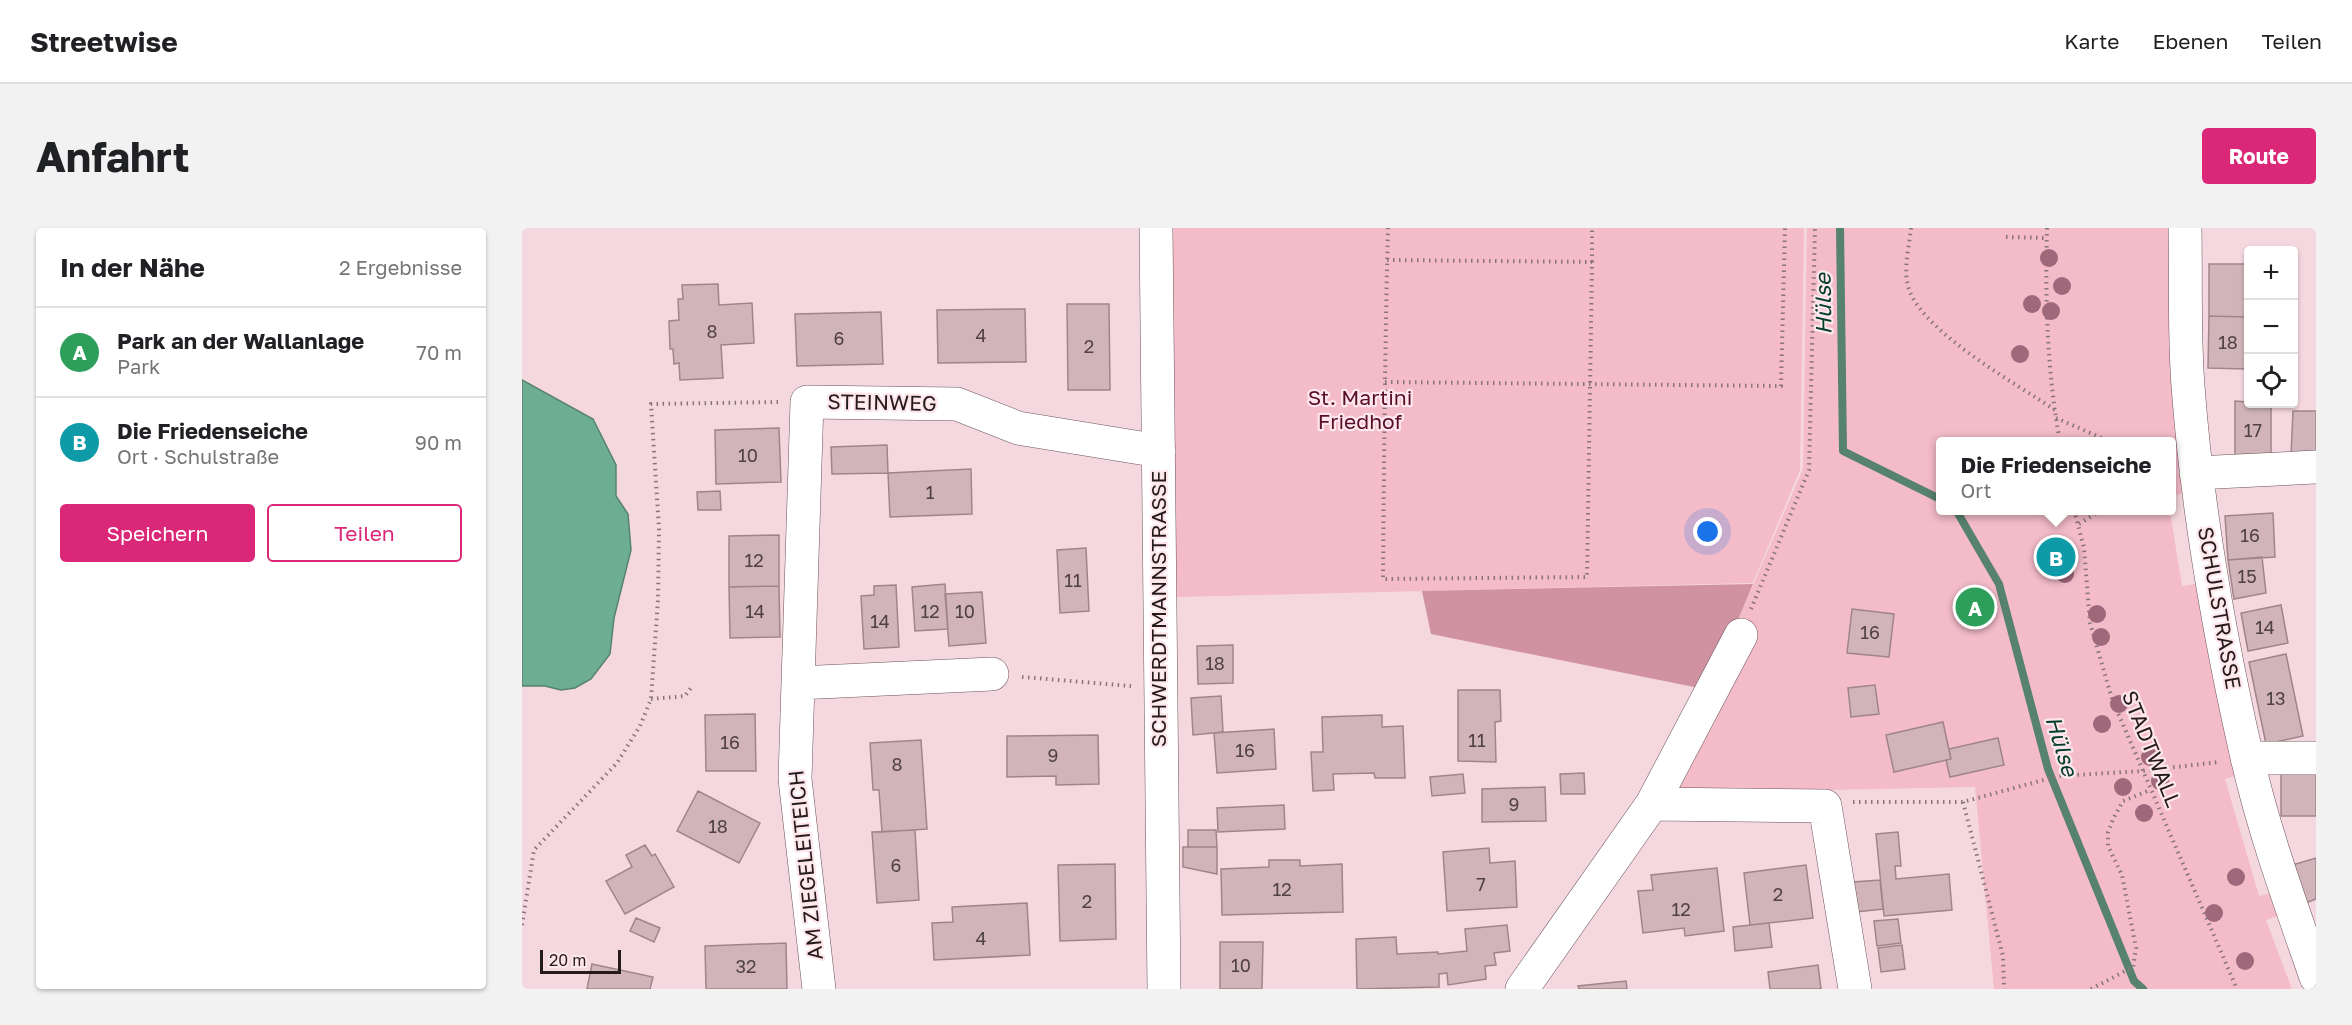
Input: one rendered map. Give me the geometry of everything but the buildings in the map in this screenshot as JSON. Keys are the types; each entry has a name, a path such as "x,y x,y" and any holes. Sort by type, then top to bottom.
{"street":[{"name":"SCHWERDTMANNSTRASSE","path":"1156,228 1159,685 1164,989"},
{"name":"SCHULSTRASSE","path":"2185,228 2188,385 2196,473 2226,655 2247,758 2268,835 2316,977"},
{"name":"STEINWEG","path":"798,683 807,402 957,404 1018,428 1159,451"},
{"path":"2196,473 2316,467"},
{"path":"1522,989 1652,804 1741,635"},
{"path":"798,683 992,674"},
{"name":"AM ZIEGELEITEICH","path":"798,683 795,790 819,989"},
{"path":"2247,758 2316,758"},
{"path":"1652,804 1825,806 1855,989"}],"path":[{"path":"1388,228 1383,579 1587,577 1592,228"},
{"path":"1385,382 1781,386 1785,228"},
{"path":"1741,635 1809,470 1815,228"},
{"path":"1911,228 1906,276 1910,293 1936,328 2055,410"},
{"path":"2047,228 2046,293 2055,410 2059,437"},
{"path":"2006,237 2047,238"},
{"path":"1387,260 1592,262"},
{"path":"522,925 534,850 617,763 640,726 651,699 658,600 659,529 651,404 807,402"},
{"path":"2056,418 2101,437"},
{"name":"STADTWALL","path":"2076,515 2084,548 2090,623 2112,699 2236,989"},
{"path":"2079,524 2093,515"},
{"path":"992,674 1113,686 1159,685"},
{"path":"651,699 685,696 691,688"},
{"path":"1825,806 1838,802 1963,802 2058,776 2142,771 2247,758"},
{"path":"2091,989 2133,967 2136,948 2122,875 2108,846 2108,832 2123,801 2150,790"},
{"path":"1963,802 2003,956 2004,989"}],"green space":[{"name":"St. Martini Friedhof","path":"1169,228 1804,228 1800,470 1753,583 1174,597"},
{"path":"1807,228 2179,228 2187,493 2176,495 2176,437 1936,437 1936,515 2171,515 2182,586 2202,583 2241,774 2225,779 2259,896 2276,892 2283,914 2266,920 2292,989 1994,989 1975,787 1675,793 1735,627 1803,469"}],"shaded area":[{"path":"522,380 593,419 616,465 616,496 628,514 631,550 614,618 610,654 591,679 575,688 561,690 545,686 522,686"},
{"path":"1753,584 1735,627 1704,689 1431,634 1422,591"}],"waterway":[{"name":"Hülse","path":"1840,228 1843,451 1936,497"},
{"name":"Hülse","path":"1959,515 1999,584 2048,769 2134,981 2143,989"}],"place":[{"name":"Die Friedenseiche","path":"2056,557"},
{"name":"Park an der Wallanlage","path":"1975,607"}]}
